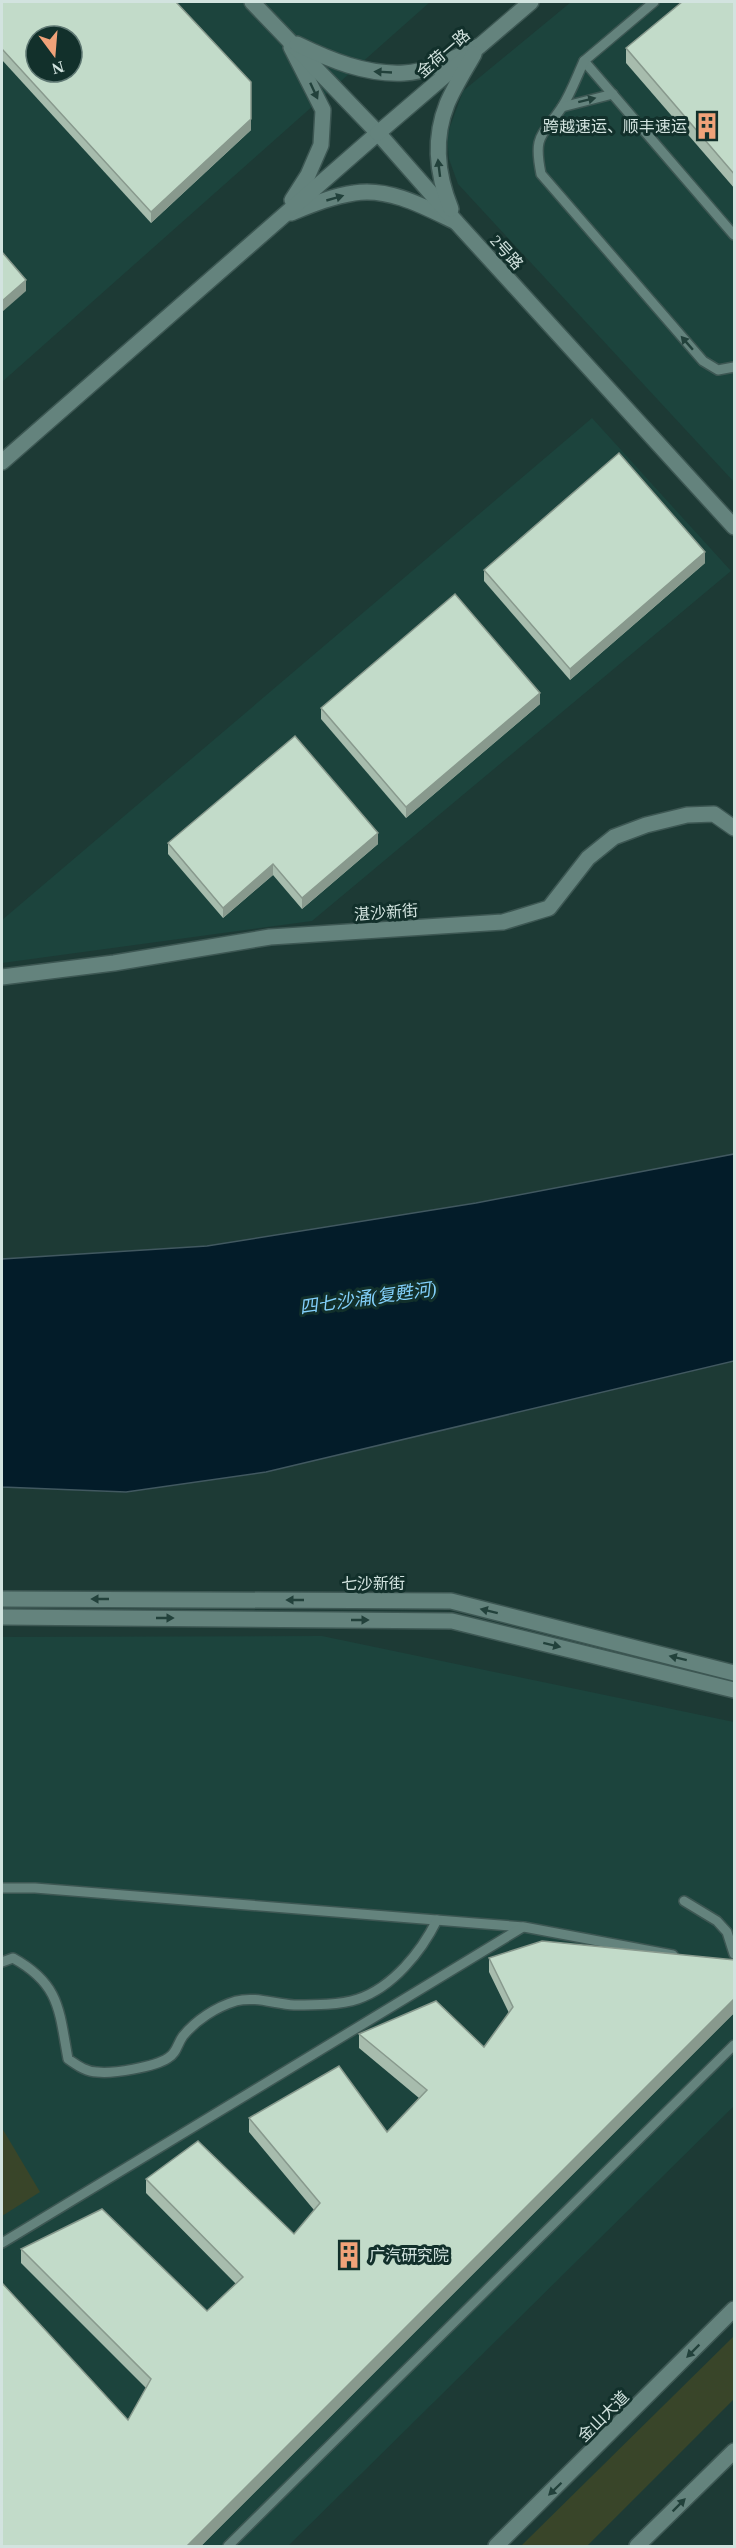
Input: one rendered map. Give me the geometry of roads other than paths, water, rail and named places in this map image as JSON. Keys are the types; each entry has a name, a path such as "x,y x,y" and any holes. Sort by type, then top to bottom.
{"street":[{"name":"2号路","path":"252,2 378,133 457,223 735,527"},
{"name":"金荷一路","path":"280,217 531,2"},
{"path":"287,39 330,60 371,71 406,73 441,63 479,46"},
{"path":"2,462 280,217 308,175 321,145 323,110 287,39"},
{"path":"457,223 441,184 437,153 447,104 479,46"},
{"path":"280,217 354,192 385,194 418,203 457,223"},
{"name":"湛沙新街","path":"2,977 114,963 270,937 503,922 549,908 588,858 614,837 646,825 687,815 714,814 735,828"},
{"name":"七沙新街","path":"2,1599 451,1601 735,1673"},
{"path":"2,1617 452,1621 735,1690"},
{"name":"金山大道","path":"496,2547 735,2309"},
{"path":"643,2545 735,2451"}],"lane":[{"path":"654,2 584,61 562,106 538,139 537,155 541,174 703,362 718,370 735,367"},
{"path":"584,61 735,235"},
{"path":"562,106 613,94"},
{"path":"2,1888 35,1888 524,1927 679,1956"},
{"path":"684,1901 717,1921 727,1932 735,1954"},
{"path":"2,1962 13,1958 31,1969 53,1992 68,2059 96,2073 167,2060 177,2050 182,2038 196,2022 223,2005 238,2000 258,2000 293,2005 359,1999 398,1973 427,1941 437,1920"},
{"path":"2,2243 524,1927"},
{"path":"228,2547 735,2045"}],"water":[{"name":"四七沙涌(复甦河)","path":"734,1154 734,1361 266,1472 126,1492 2,1487 2,1259 207,1246 476,1203"}],"place":[{"name":"跨越速运、顺丰速运","path":"707,126"},
{"name":"广汽研究院","path":"349,2255"}]}
